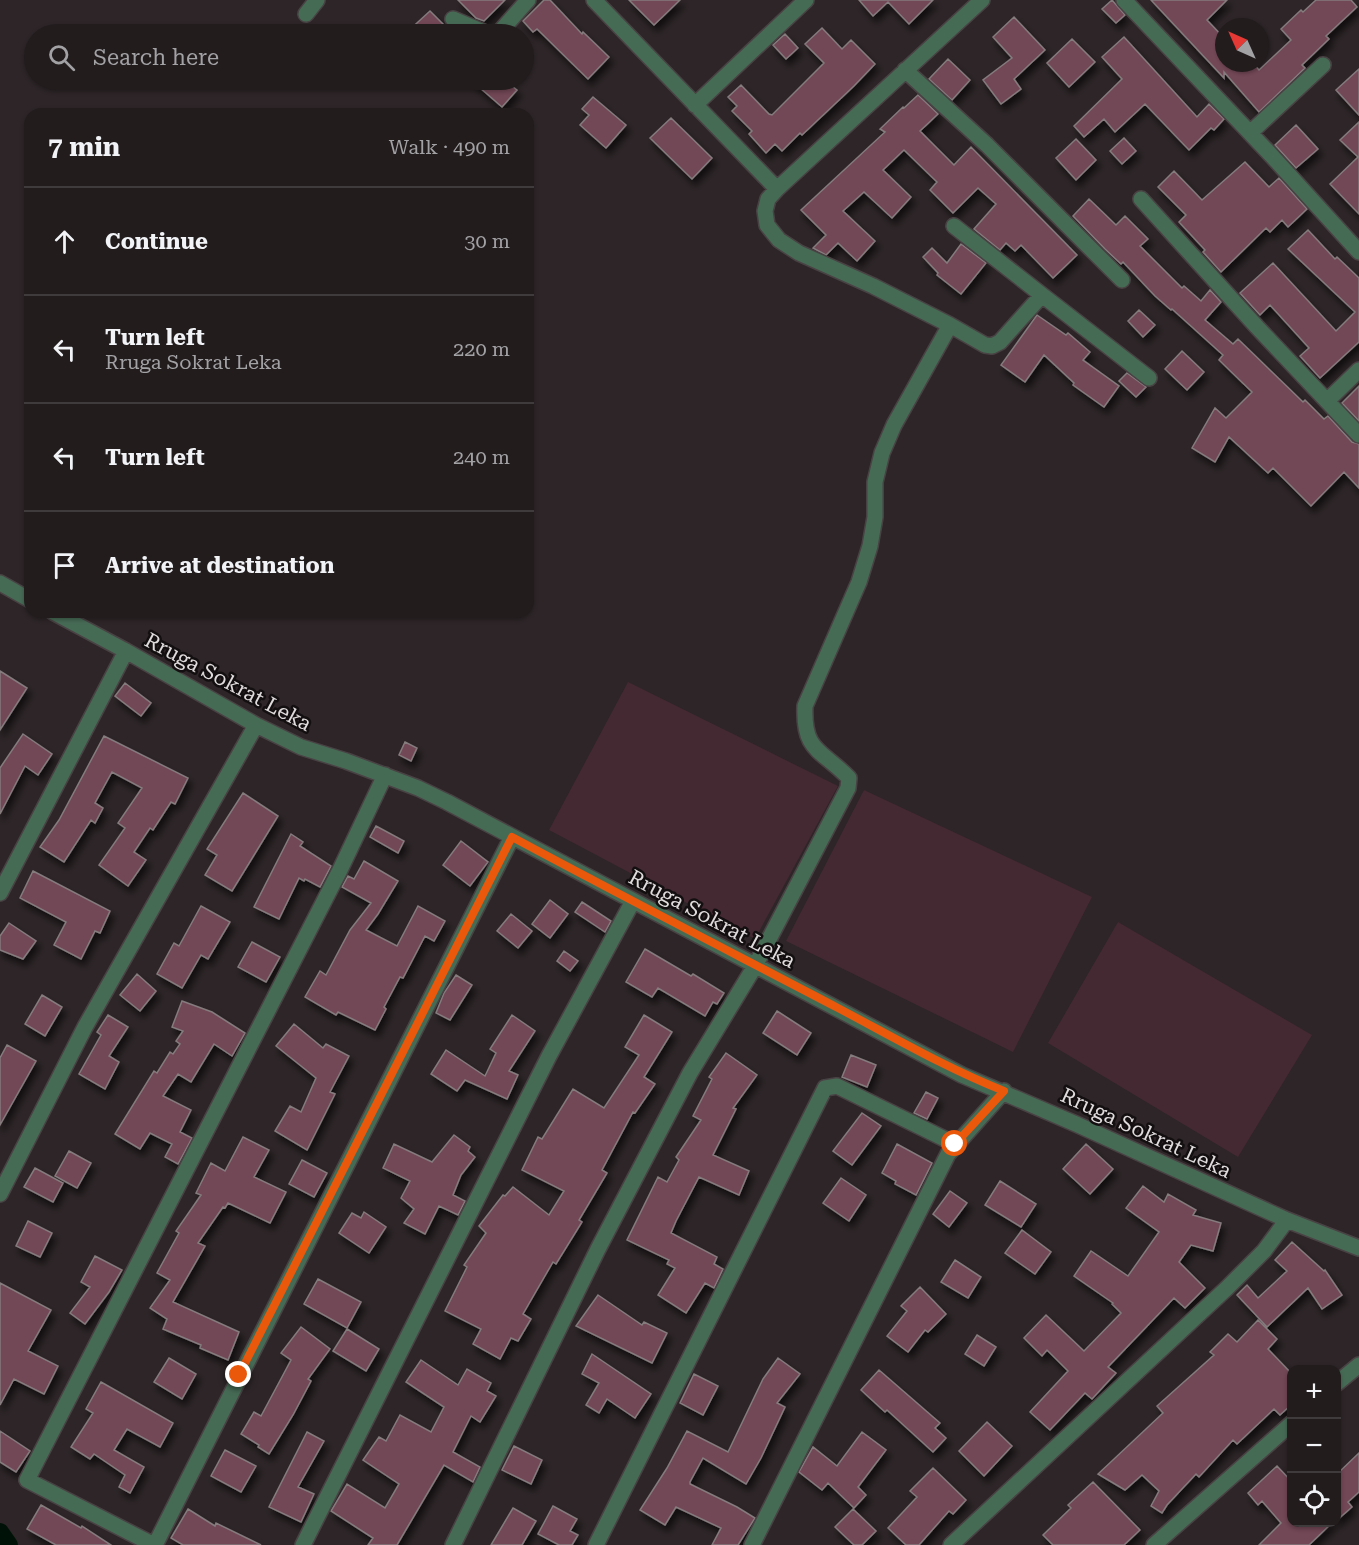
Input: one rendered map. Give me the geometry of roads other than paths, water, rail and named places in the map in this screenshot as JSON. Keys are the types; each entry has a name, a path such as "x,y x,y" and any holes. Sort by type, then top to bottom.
{"street":[{"path":"306,14 317,0"},
{"path":"507,24 528,0"},
{"path":"695,105 806,0"},
{"path":"982,0 777,189 768,199 765,211 767,225 779,240 799,253 873,286 947,331 985,345 992,346 1000,342 1042,295"},
{"path":"1124,0 1359,252"},
{"path":"599,2 777,189"},
{"path":"453,19 465,24"},
{"path":"1250,133 1323,66"},
{"path":"905,69 987,145 1122,280"},
{"path":"1141,199 1359,435"},
{"path":"954,226 1149,378"},
{"path":"453,1545 598,1249 690,1072 755,966 848,788 849,778 809,740 804,725 805,706 859,582 870,546 875,516 875,482 882,453 894,424 947,331"},
{"path":"1328,400 1359,370"},
{"path":"0,583 24,597"},
{"name":"Rruga Sokrat Leka","path":"64,618 256,725 301,747 418,788 962,1075 1004,1091 1287,1220 1359,1248"},
{"path":"0,893 126,651"},
{"path":"0,1194 85,1027 256,725"},
{"path":"385,775 340,870 27,1480 154,1545 512,837"},
{"path":"303,1545 544,1066 633,901"},
{"path":"596,1545 825,1088 837,1086 955,1144"},
{"path":"752,1545 948,1154 1004,1091"},
{"path":"951,1545 1227,1288 1264,1251 1287,1220"},
{"path":"1341,1380 1359,1365"},
{"path":"1154,1545 1287,1427"}],"waterway":[{"path":"0,1532 9,1545"}]}
